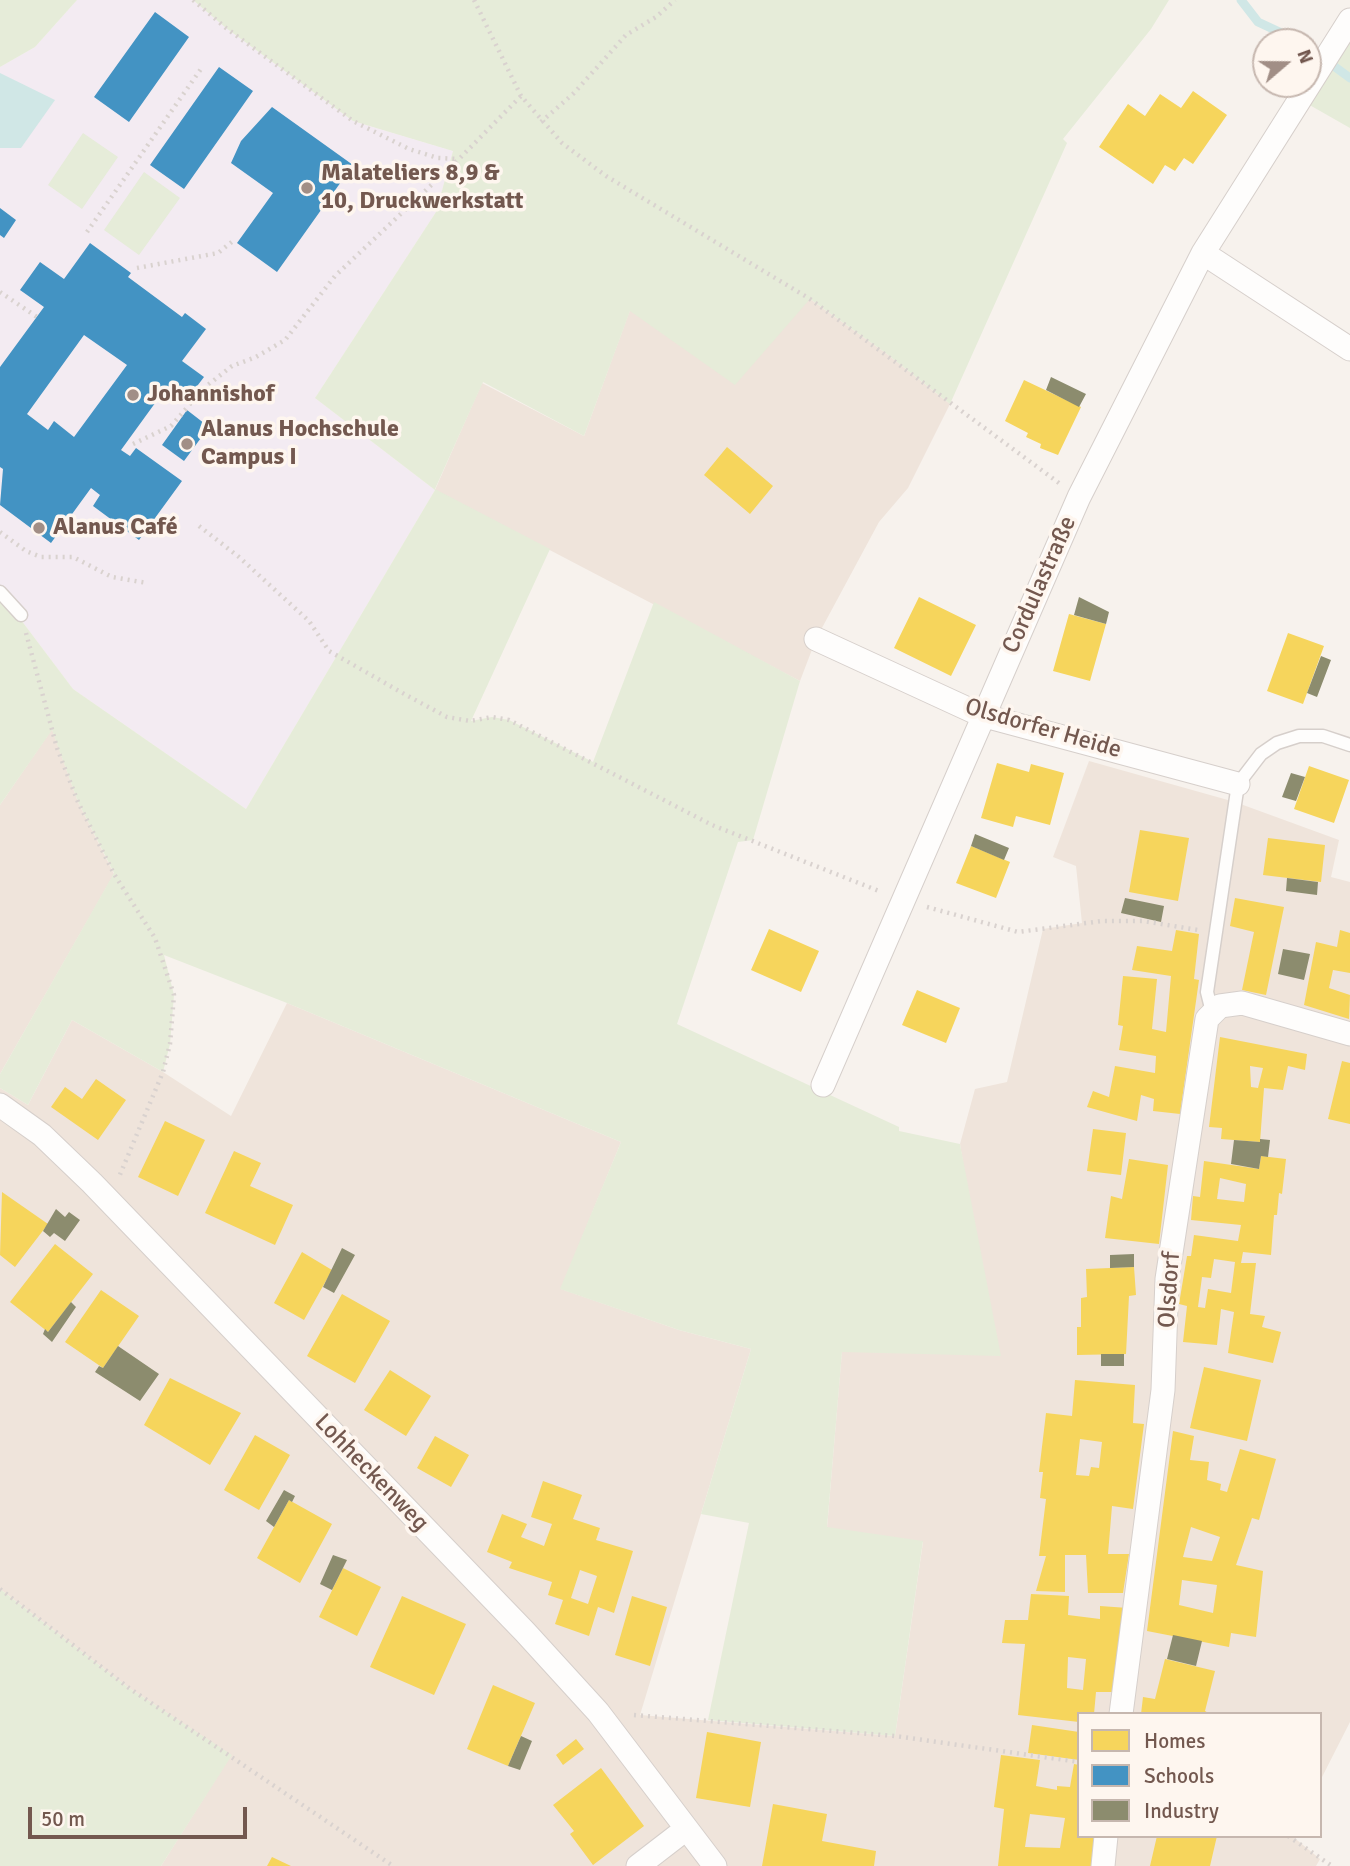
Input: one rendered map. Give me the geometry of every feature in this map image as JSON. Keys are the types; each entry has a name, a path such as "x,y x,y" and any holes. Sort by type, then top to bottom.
{"street":[{"name":"Cordulastraße","path":"823,1085 981,715 1079,497 1203,253 1350,20"},
{"path":"1203,253 1350,349"},
{"name":"Olsdorfer Heide","path":"816,639 981,715 1236,793"},
{"path":"1212,1012 1230,1004 1256,1005 1350,1034"},
{"name":"Olsdorf","path":"1121,1712 1163,1390 1167,1279 1205,1030 1212,1012"},
{"name":"Lohheckenweg","path":"0,1105 56,1147 472,1577 598,1712 715,1866"},
{"path":"638,1866 686,1829"},
{"path":"1103,1866 1106,1838"}],"lane":[{"path":"0,592 21,615"},
{"path":"1212,1012 1207,992 1236,793 1261,754 1277,743 1299,736 1323,736 1350,746"}],"path":[{"path":"193,0 226,28 353,121 409,149 438,159 460,158"},
{"path":"474,0 521,96 562,144 606,176 810,299 1079,497"},
{"path":"541,122 574,93 626,35 656,17 675,0"},
{"path":"87,232 203,66"},
{"path":"133,444 171,426 204,388 232,366 256,357 285,340 335,276 460,158 521,96"},
{"path":"137,268 218,253 233,241"},
{"path":"0,292 37,317"},
{"path":"199,526 239,557 309,621 329,652 447,717 470,721 492,717 509,720 712,825 902,901 1018,932 1102,921 1143,921 1216,933"},
{"path":"0,531 26,551 41,557 73,556 112,577 147,583"},
{"path":"21,615 57,748 78,802 114,873 155,938 163,955 174,995 170,1044 163,1072 109,1201"},
{"path":"0,1589 129,1688 393,1866"},
{"path":"598,1712 872,1734 1077,1762"},
{"path":"1291,1838 1332,1866"}],"shaded area":[{"name":"Alanus Hochschule Campus I","path":"77,0 193,0 226,28 353,121 453,151 436,212 315,398 435,490 246,809 73,689 0,592 0,67 35,47"},
{"path":"810,299 887,354 950,404 908,488 879,522 816,639 800,681 435,490 482,383 584,436 630,310"},
{"path":"52,729 78,802 114,874 0,1074 0,805"},
{"path":"1089,761 1235,802 1339,840 1331,877 1350,882 1350,1722 1322,1777 1322,1712 1077,1712 1077,1838 1294,1838 1320,1859 1316,1866 161,1866 231,1755 129,1688 0,1589 0,1088 28,1105 72,1020 163,1072 231,1116 287,1003 621,1142 561,1289 679,1330 751,1349 640,1715 895,1736 923,1542 827,1528 842,1351 970,1207 960,1144 975,1089 1007,1082 1043,929 1082,923 1076,866 1053,857"}],"green space":[{"path":"0,0 77,0 35,47 0,67"},
{"path":"193,0 1169,0 1151,29 1063,139 1067,143 950,404 887,354 810,299 735,385 630,311 584,436 483,382 435,489 550,549 471,721 492,717 509,720 593,762 654,602 800,681 753,840 738,842 677,1024 899,1127 899,1131 960,1144 1001,1356 842,1352 827,1527 923,1541 895,1736 708,1720 749,1523 701,1514 751,1349 679,1330 560,1289 621,1142 287,1003 164,955 174,995 170,1044 163,1072 72,1020 28,1105 0,1088 0,1074 114,873 78,802 52,730 0,805 0,592 73,689 246,809 435,490 315,398 436,212 453,151 353,121 226,28"},
{"path":"1350,36 1350,128 1306,103 1309,98 1322,98 1322,79"},
{"path":"83,133 118,157 82,209 48,185"},
{"path":"144,172 180,198 139,255 104,230"},
{"path":"0,1589 129,1688 232,1755 161,1866 0,1866"}],"water":[{"path":"0,73 55,100 21,148 0,148"}],"building: Homes":[{"path":"1193,91 1227,115 1193,164 1184,158 1175,171 1165,165 1153,184 1099,147 1128,104 1145,116 1160,94 1181,108"},
{"path":"1024,380 1081,407 1058,455 1040,448 1041,444 1026,437 1028,433 1005,421"},
{"path":"727,447 773,486 750,514 704,475"},
{"path":"919,597 976,625 951,676 894,648"},
{"path":"1069,614 1106,624 1090,681 1053,671"},
{"path":"1288,633 1324,646 1303,704 1267,691"},
{"path":"997,763 1029,772 1031,764 1064,773 1050,825 1016,816 1013,827 981,818"},
{"path":"1309,766 1349,780 1334,823 1294,809"},
{"path":"1140,830 1189,838 1178,901 1129,892"},
{"path":"1268,838 1325,845 1321,882 1263,875"},
{"path":"971,846 1010,862 996,898 956,883"},
{"path":"1235,898 1284,907 1266,995 1242,990 1254,932 1230,926"},
{"path":"769,929 819,951 801,992 751,970"},
{"path":"1176,930 1199,934 1194,979 1199,980 1180,1114 1153,1111 1154,1099 1141,1095 1137,1121 1087,1107 1093,1091 1109,1097 1115,1066 1155,1073 1156,1056 1119,1050 1123,1026 1118,1025 1123,976 1157,979 1152,1029 1166,1032 1171,976 1132,970 1137,946 1172,951"},
{"path":"1340,930 1350,933 1350,973 1333,970 1329,988 1350,995 1349,1019 1304,1005 1316,942 1337,947"},
{"path":"917,990 960,1008 946,1043 902,1025"},
{"path":"1220,1037 1307,1054 1305,1070 1288,1066 1283,1090 1264,1088 1260,1142 1221,1139 1222,1128 1209,1127","holes":["1250,1066 1263,1068 1258,1088 1251,1087"]},
{"path":"1342,1061 1350,1063 1350,1124 1328,1119"},
{"path":"96,1079 126,1100 98,1140 51,1107 65,1087 82,1099"},
{"path":"165,1121 205,1140 178,1196 138,1177"},
{"path":"1093,1129 1126,1133 1121,1175 1087,1171"},
{"path":"234,1151 261,1163 250,1186 293,1205 275,1245 205,1213"},
{"path":"1261,1156 1286,1159 1282,1194 1279,1193 1277,1215 1274,1215 1271,1255 1243,1252 1241,1263 1256,1263 1250,1314 1265,1316 1262,1327 1281,1332 1273,1363 1228,1353 1234,1312 1221,1309 1217,1345 1183,1342 1187,1306 1179,1304 1187,1256 1191,1256 1194,1235 1238,1241 1241,1225 1191,1220 1193,1196 1200,1197 1204,1161 1259,1169","holes":["1220,1178 1246,1184 1244,1202 1217,1199","1214,1259 1235,1262 1231,1293 1208,1289 1205,1308 1198,1307 1202,1277 1211,1278"]},
{"path":"1129,1159 1168,1165 1159,1244 1105,1238 1111,1196 1122,1199"},
{"path":"2,1192 48,1224 15,1267 0,1255"},
{"path":"55,1244 93,1274 48,1332 10,1302"},
{"path":"302,1252 332,1270 304,1320 274,1303"},
{"path":"1134,1267 1136,1295 1129,1296 1126,1354 1077,1355 1081,1298 1087,1297 1086,1269"},
{"path":"101,1290 139,1316 103,1368 65,1342"},
{"path":"342,1294 390,1321 355,1383 307,1356"},
{"path":"1204,1367 1261,1380 1247,1441 1190,1428"},
{"path":"390,1370 431,1396 406,1436 364,1410"},
{"path":"170,1378 241,1413 210,1465 144,1425"},
{"path":"1075,1380 1135,1385 1133,1423 1144,1424 1133,1509 1112,1506 1108,1554 1129,1554 1123,1593 1088,1593 1086,1555 1065,1555 1065,1592 1036,1591 1046,1556 1039,1556 1046,1499 1040,1498 1043,1472 1039,1472 1046,1413 1072,1416","holes":["1080,1439 1102,1442 1099,1468 1091,1467 1089,1476 1076,1475"]},
{"path":"1173,1431 1194,1436 1190,1460 1209,1462 1207,1480 1221,1484 1220,1490 1227,1492 1240,1449 1276,1459 1259,1520 1252,1518 1236,1565 1263,1571 1256,1637 1231,1633 1229,1647 1147,1631","holes":["1191,1527 1220,1537 1212,1561 1183,1557","1182,1580 1217,1585 1213,1613 1179,1605"]},
{"path":"255,1435 290,1455 259,1510 224,1490"},
{"path":"435,1436 469,1455 451,1487 417,1468"},
{"path":"543,1481 582,1495 573,1519 600,1528 596,1540 633,1551 614,1613 598,1607 589,1636 555,1624 563,1600 548,1595 552,1582 509,1568 512,1562 487,1552 502,1514 527,1524 521,1537 544,1546 552,1524 531,1517","holes":["580,1570 597,1576 588,1604 571,1598"]},
{"path":"289,1500 332,1524 300,1583 257,1558"},
{"path":"343,1568 381,1587 357,1636 319,1617"},
{"path":"1031,1594 1069,1596 1068,1615 1100,1619 1100,1606 1128,1608 1116,1692 1096,1692 1094,1712 1077,1712 1077,1722 1018,1715 1025,1644 1002,1643 1005,1620 1028,1620","holes":["1068,1657 1086,1659 1083,1690 1067,1688"]},
{"path":"402,1596 466,1624 434,1695 370,1667"},
{"path":"632,1596 667,1607 650,1666 615,1655"},
{"path":"1165,1659 1215,1671 1207,1712 1141,1712 1143,1697 1155,1699"},
{"path":"493,1685 535,1703 508,1766 467,1749"},
{"path":"1032,1725 1077,1732 1077,1760 1028,1753"},
{"path":"707,1732 761,1742 750,1807 696,1798"},
{"path":"576,1739 584,1749 563,1765 556,1755"},
{"path":"1001,1755 1040,1760 1036,1786 1057,1790 1057,1786 1070,1787 1074,1764 1077,1765 1077,1838 1094,1838 1091,1866 998,1866 1004,1809 994,1807","holes":["1030,1814 1065,1818 1060,1848 1025,1847"]},
{"path":"601,1768 644,1826 593,1865 570,1834 574,1831 553,1805"},
{"path":"773,1804 827,1814 822,1841 876,1851 874,1866 762,1866"},
{"path":"1157,1838 1217,1838 1210,1866 1150,1866"},
{"path":"272,1857 291,1866 267,1866"}],"building: Schools":[{"path":"155,12 189,37 129,122 94,97"},
{"path":"219,67 253,91 184,189 150,165"},
{"name":"Malateliers 8,9 & 10, Druckwerkstatt","path":"272,107 353,165 277,272 237,243 273,193 231,163 241,141"},
{"path":"0,208 16,220 4,238 0,235"},
{"name":"Johannishof","path":"90,243 131,273 128,277 182,317 185,313 206,329 182,361 204,377 185,402 166,388 121,450 130,456 136,448 182,481 139,540 93,506 100,495 91,488 51,543 0,505 3,469 0,467 0,367 44,307 20,290 40,262 64,279","holes":["84,335 127,365 74,437 54,421 48,430 27,414"]},
{"path":"187,410 209,427 184,461 162,445"}],"building: Industry":[{"path":"1051,377 1086,394 1079,407 1046,390"},
{"path":"1079,597 1109,612 1106,624 1074,615"},
{"path":"1321,656 1331,660 1317,697 1307,693"},
{"path":"1291,773 1305,777 1296,801 1282,797"},
{"path":"975,834 1009,848 1004,860 971,846"},
{"path":"1287,878 1318,882 1317,895 1286,891"},
{"path":"1125,898 1164,906 1161,922 1121,913"},
{"path":"1283,949 1310,954 1304,980 1278,974"},
{"path":"1260,1139 1270,1140 1268,1157 1261,1156 1259,1169 1231,1164 1234,1140 1260,1142"},
{"path":"56,1209 65,1217 69,1212 80,1220 65,1241 54,1233 50,1237 43,1231"},
{"path":"342,1248 355,1255 334,1293 323,1287"},
{"path":"1134,1254 1134,1267 1110,1268 1110,1255"},
{"path":"71,1302 76,1307 52,1342 43,1334 45,1329 48,1332"},
{"path":"118,1346 159,1374 140,1401 95,1372 99,1366 103,1368"},
{"path":"1101,1354 1124,1354 1124,1366 1101,1366"},
{"path":"284,1490 295,1496 292,1502 289,1500 274,1527 266,1521"},
{"path":"333,1555 347,1560 332,1590 320,1584"},
{"path":"1173,1635 1202,1641 1196,1666 1167,1659"},
{"path":"521,1736 532,1741 520,1770 508,1766"}],"waterway":[{"path":"1241,0 1258,22 1271,28"},
{"path":"1322,57 1350,78"}],"place":[{"name":"Malateliers 8,9 & 10, Druckwerkstatt","path":"307,188"},
{"name":"Johannishof","path":"133,395"},
{"name":"Alanus Hochschule Campus I","path":"187,444"},
{"name":"Alanus Café","path":"39,528"}]}
